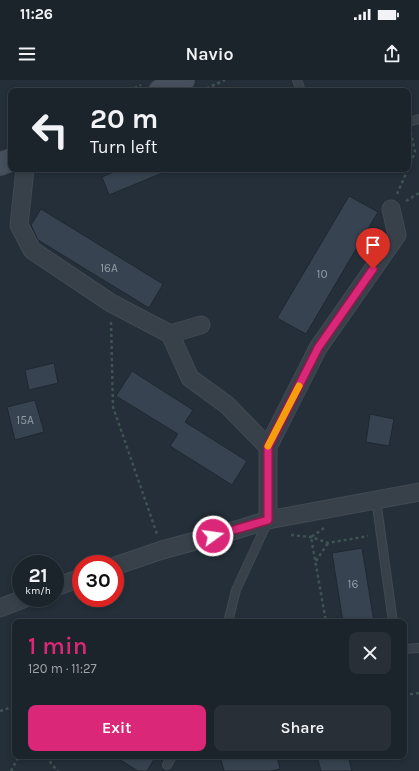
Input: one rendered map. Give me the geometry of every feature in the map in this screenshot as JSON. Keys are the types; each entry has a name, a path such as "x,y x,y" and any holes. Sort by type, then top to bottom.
{"main road":[{"path":"166,88 183,80"}],"street":[{"path":"25,172 19,225 32,250 111,303 170,334 190,378 227,405 268,447"},
{"path":"265,528 268,447 318,348 397,235 391,209"},
{"path":"170,334 201,325"},
{"path":"124,563 162,550 236,530 265,528 376,499 419,492"},
{"path":"0,608 12,603"}],"lane":[{"path":"376,499 393,619"},
{"path":"229,619 236,590 265,528"},
{"path":"407,649 419,648"},
{"path":"167,764 170,759"}],"path":[{"path":"208,88 225,80"},
{"path":"411,132 415,152 411,162"},
{"path":"391,209 407,172"},
{"path":"111,303 113,406 162,550"},
{"path":"311,538 329,524"},
{"path":"265,528 278,533 311,538 328,543 381,534"},
{"path":"311,538 326,619"},
{"path":"316,561 328,543"},
{"path":"407,695 419,693"},
{"path":"0,711 12,707"},
{"path":"11,771 17,759"},
{"path":"49,759 58,771"}],"building":[{"path":"114,172 165,172 109,195 102,177"},
{"path":"349,196 378,212 306,334 277,318"},
{"path":"41,209 163,284 149,308 38,240 31,225"},
{"path":"54,363 58,383 29,390 25,370"},
{"path":"132,371 193,410 185,422 247,461 232,485 170,446 178,434 116,396"},
{"path":"35,400 44,432 15,440 7,407"},
{"path":"370,414 394,419 389,446 366,442"},
{"path":"362,548 374,619 343,619 332,553"},
{"path":"119,759 154,759 147,771 138,771"},
{"path":"221,759 278,759 280,769 271,771 224,771"},
{"path":"318,759 349,759 352,771 321,771"}],"slow traffic":[{"path":"268,446 299,386"}],"route":[{"path":"213,536 268,520 268,447 318,348 373,269"}]}
